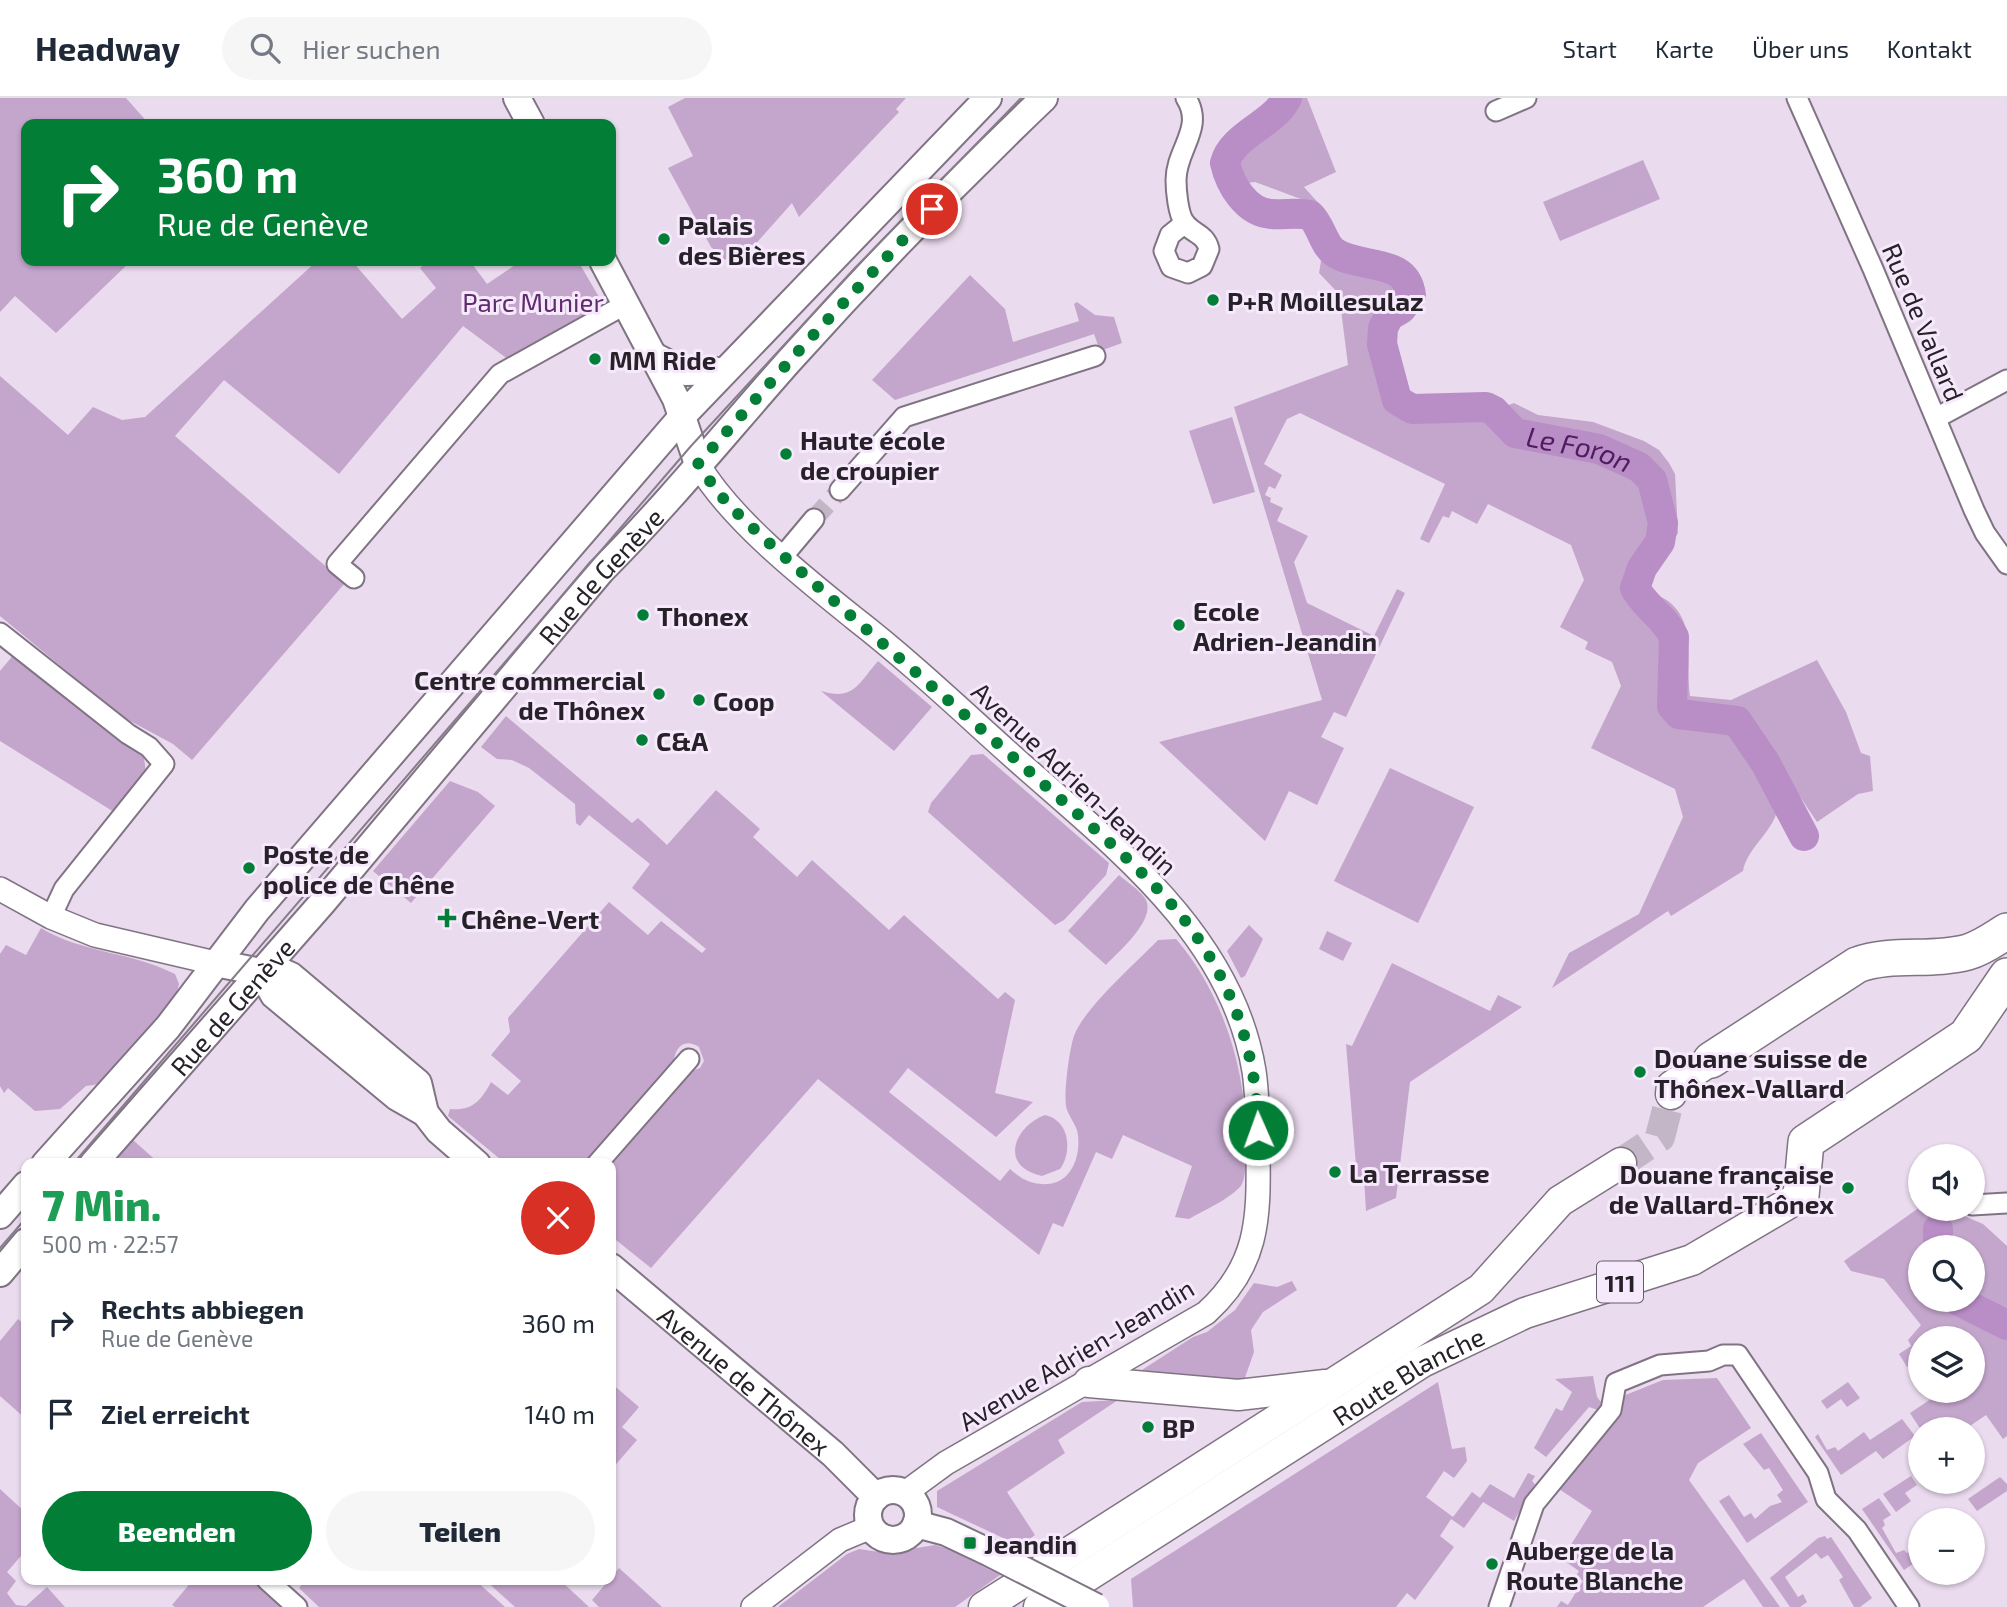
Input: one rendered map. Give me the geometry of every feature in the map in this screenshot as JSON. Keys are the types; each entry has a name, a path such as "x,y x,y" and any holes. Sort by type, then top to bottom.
{"highway":[{"path":"1711,1060 1857,965 1872,961 1964,953 1984,946 2007,931"},
{"path":"1801,1196 1806,1142 1966,1035 2007,976"}],"main road":[{"path":"517,98 528,119"},
{"name":"Rue de Genève","path":"50,1158 167,1027 257,910 682,417 723,371 988,98"},
{"name":"Rue de Genève","path":"98,1158 433,774 498,690 698,464 849,296 1012,127 1044,98"},
{"path":"606,266 654,356 682,417 698,464"},
{"path":"654,356 685,372 723,371"},
{"path":"215,963 261,972 274,995 397,1097 425,1113 439,1131 470,1158"},
{"path":"1671,1094 1672,1086 1711,1060"},
{"name":"Route Blanche","path":"984,1607 1481,1289 1560,1200 1621,1163"},
{"path":"0,1215 21,1191"},
{"name":"Route Blanche","path":"1039,1607 1415,1367 1525,1313 1692,1260 1801,1196"},
{"path":"0,1273 21,1248"},
{"name":"Avenue de Thônex","path":"616,1271 833,1454 876,1497"},
{"path":"1089,1382 1238,1395 1332,1384"},
{"path":"890,1490 905,1493 918,1510 916,1524 906,1537 890,1540 876,1533 871,1527 869,1511 876,1497 890,1490"},
{"path":"916,1524 946,1532 1096,1607"}],"street":[{"path":"1185,223 1176,181 1194,122 1192,109 1186,98"},
{"path":"1496,111 1526,98"},
{"name":"Rue de Vallard","path":"1797,98 1985,533 2007,564"},
{"path":"354,578 337,564 495,379 626,304"},
{"path":"839,490 904,417 1095,356"},
{"path":"1936,418 2007,380"},
{"name":"Avenue Adrien-Jeandin","path":"698,464 719,494 783,556 1052,791 1156,888 1197,937 1232,1000 1254,1070 1257,1106 1257,1215 1244,1266 1228,1294 1206,1313 946,1464 905,1493"},
{"path":"783,556 814,519"},
{"path":"0,634 128,734 149,747 164,764 64,888 51,917"},
{"path":"0,889 51,917 95,935 215,963"},
{"path":"602,1158 689,1059"},
{"path":"1985,1204 2007,1202"},
{"path":"1499,1607 1534,1504 1611,1410 1616,1383 1660,1365 1709,1362 1723,1355 1738,1354 1818,1472 1826,1499 1857,1530 1909,1607"},
{"path":"753,1607 840,1540 871,1527"},
{"path":"273,1585 297,1607"}],"green space":[{"path":"0,98 126,98 145,119 21,119 21,266 126,266 56,333 15,296 0,312"},
{"path":"685,98 906,98 896,109 899,112 799,217 792,203 744,257 734,249 725,260 711,247 668,168 693,156 668,107"},
{"path":"1293,98 1307,98 1336,172 1304,187 1322,207 1255,182 1248,183 1237,173 1237,159 1276,125"},
{"path":"1643,160 1660,199 1560,241 1543,202"},
{"path":"1325,255 1377,270 1400,286 1401,297 1379,312 1372,332 1375,361 1391,412 1396,415 1479,412 1489,417 1504,437 1578,449 1602,456 1623,466 1640,481 1652,500 1657,526 1629,590 1636,605 1670,640 1664,694 1667,712 1681,722 1734,727 1777,797 1775,817 1751,852 1743,871 1671,916 1668,911 1552,988 1569,953 1639,914 1683,817 1675,789 1591,748 1621,686 1612,662 1585,649 1588,642 1560,627 1584,580 1571,545 1488,504 1477,524 1452,511 1449,518 1443,516 1429,543 1420,539 1445,484 1300,413 1287,419 1264,464 1282,475 1275,489 1269,486 1265,495 1271,498 1270,502 1283,508 1277,521 1308,536 1294,562 1307,603 1374,636 1397,589 1405,593 1346,717 1334,712 1321,737 1344,748 1317,805 1289,791 1265,841 1159,742 1322,700 1234,407 1348,365 1339,294 1319,273 1321,261 1328,261"},
{"name":"Parc Munier","path":"311,266 356,266 402,319 436,288 420,268 423,266 474,266 487,284 514,266 581,266 599,297 594,313 509,360 463,326 339,474 224,380 175,436 345,583 192,760 173,744 121,716 0,616 0,376 68,435 93,407 122,420 145,417"},
{"path":"970,275 1005,309 1013,342 1079,321 1074,304 1077,302 1095,315 1114,317 1122,343 1100,351 1094,334 895,400 872,380"},
{"path":"1514,403 1538,415 1593,422 1644,441 1659,450 1675,474 1678,533 1647,585 1649,590 1677,610 1683,621 1687,633 1690,696 1731,700 1817,660 1846,712 1861,753 1870,756 1873,791 1858,794 1817,822 1748,719 1680,705 1679,628 1671,614 1643,590 1640,583 1663,549 1667,531 1665,501 1652,473 1637,457 1619,448 1599,442 1536,432 1517,425 1503,407"},
{"path":"1232,417 1255,492 1213,504 1189,431"},
{"path":"15,653 144,758 146,773 114,812 0,741 0,671"},
{"path":"878,661 932,707 894,751 821,691 832,694 848,692 860,683"},
{"path":"506,716 632,823 638,818 667,845 716,790 760,829 753,837 797,877 812,860 889,930 904,915 998,999 1005,992 1015,1000 995,1093 1033,1102 996,1137 908,1068 889,1092 1000,1181 1010,1169 1037,1184 1057,1182 1070,1172 1078,1147 1077,1130 1067,1109 1066,1099 1067,1071 1074,1036 1099,999 1158,940 1176,939 1208,985 1220,1011 1238,1067 1245,1124 1245,1171 1242,1185 1228,1197 1189,1219 1175,1217 1192,1166 1123,1135 1112,1159 1096,1152 1063,1227 1053,1223 1039,1255 818,1079 651,1268 616,1240 616,1158 611,1158 685,1073 700,1068 704,1061 699,1047 689,1043 678,1049 674,1063 591,1158 499,1158 448,1116 450,1109 464,1108 475,1103 491,1082 508,1095 521,1081 491,1055 510,1032 508,1018 609,902 648,935 661,921 702,953 706,949 632,888 650,864 589,815 580,826 576,823 575,804 529,768 512,760 497,759 481,747"},
{"path":"983,754 1109,863 1106,875 1064,920 1055,925 928,812 931,803 971,755"},
{"path":"1390,768 1474,807 1418,923 1334,881"},
{"path":"450,781 478,792 495,806 411,903 373,871"},
{"path":"1119,875 1144,897 1146,914 1136,934 1106,965 1068,931"},
{"path":"1249,925 1263,939 1245,976 1241,978 1227,951"},
{"path":"41,928 73,943 159,967 175,974 179,984 175,1000 107,1083 86,1086 60,1109 35,1111 8,1088 4,1093 0,1086 0,954 6,945 26,955"},
{"path":"1327,931 1352,943 1343,961 1319,949"},
{"path":"1392,963 1490,1011 1498,995 1522,1007 1410,1082 1396,1198 1366,1211 1364,1177 1357,1178 1346,1044 1352,1046"},
{"path":"1045,1115 1053,1118 1064,1130 1067,1154 1060,1169 1042,1176 1028,1171 1020,1164 1015,1147 1025,1128"},
{"path":"133,1140 153,1158 118,1158"},
{"path":"1908,1216 1908,1221 1976,1221 2007,1246 2007,1436 2003,1439 1986,1415 1913,1417 1910,1413 1925,1403 1985,1403 1985,1326 1920,1326 1911,1312 1985,1312 1985,1235 1946,1235 1943,1226 1929,1225 1932,1235 1908,1235 1908,1309 1884,1279 1851,1271 1844,1261"},
{"path":"1292,1281 1297,1290 1263,1312 1251,1330 1254,1352 1242,1386 1128,1379 1193,1337 1207,1332 1235,1310 1254,1283 1277,1287"},
{"path":"18,1319 21,1322 21,1415 0,1396 0,1341"},
{"path":"1908,1348 1907,1367 1899,1354"},
{"path":"1593,1376 1597,1397 1605,1407 1601,1411 1589,1407 1546,1457 1534,1448 1556,1408 1562,1411 1572,1392 1555,1379"},
{"path":"1717,1378 1751,1428 1698,1463 1689,1480 1780,1607 1763,1607 1744,1579 1703,1607 1557,1607 1561,1601 1568,1605 1583,1581 1576,1576 1579,1571 1562,1559 1592,1511 1556,1487 1623,1396 1663,1380"},
{"path":"1438,1382 1452,1449 1465,1447 1467,1461 1454,1478 1444,1471 1426,1497 1453,1517 1472,1492 1480,1498 1490,1484 1514,1498 1528,1473 1535,1476 1532,1481 1535,1484 1514,1521 1483,1502 1464,1528 1451,1519 1440,1536 1454,1547 1415,1600 1407,1593 1396,1607 1133,1607 1131,1579"},
{"path":"1848,1382 1860,1398 1847,1407 1841,1399 1827,1409 1821,1401"},
{"path":"616,1387 639,1407 622,1427 637,1440 616,1464"},
{"path":"1118,1400 1058,1440 1065,1453 1007,1492 1035,1535 1020,1546 937,1507 937,1491 1082,1402"},
{"path":"1902,1419 1908,1427 1908,1441 1883,1459 1876,1451 1841,1475 1815,1437 1818,1434 1827,1450 1835,1447 1838,1451 1864,1432 1870,1440"},
{"path":"1761,1433 1808,1502 1747,1543 1719,1501 1729,1495 1744,1517 1751,1513 1755,1519 1770,1506 1782,1502 1777,1495 1783,1490 1769,1468 1764,1470 1743,1444"},
{"path":"2000,1477 2007,1484 2007,1491 1982,1508 1975,1508 1968,1499 1975,1494 1985,1494 1985,1487"},
{"path":"1908,1478 1908,1491 1905,1493 1911,1501 1896,1512 1883,1494"},
{"path":"0,1489 21,1508 21,1556 7,1572 16,1581 7,1593 16,1605 26,1606 47,1587 65,1607 0,1607"},
{"path":"1879,1498 1891,1515 1883,1520 1885,1525 1882,1528 1896,1553 1904,1550 1908,1552 1908,1567 1904,1570 1862,1509"},
{"path":"1825,1536 1827,1539 1831,1537 1872,1598 1860,1607 1854,1607 1839,1580 1843,1577 1828,1555 1821,1559 1816,1553 1785,1577 1798,1597 1803,1594 1807,1602 1800,1607 1790,1607 1770,1578 1818,1538"},
{"path":"935,1545 949,1549 1000,1575 955,1607 778,1607 847,1554 859,1549 886,1553"},
{"path":"619,1568 662,1607 599,1607 592,1600 605,1585 616,1585 616,1572"},
{"path":"189,1585 260,1585 284,1607 175,1607 172,1605"},
{"path":"302,1585 481,1585 505,1607 319,1607 299,1588"},
{"path":"491,1585 565,1585 589,1607 515,1607"}],"waterway":[{"name":"Le Foron","path":"1287,98 1272,116 1244,137 1229,153 1225,163 1240,196 1262,212 1310,215 1334,252 1356,261 1391,269 1408,283 1411,296 1401,309 1389,316 1383,328 1382,344 1397,400 1412,409 1486,407 1494,411 1515,433 1599,449 1639,467 1652,480 1663,523 1660,542 1642,568 1635,588 1674,637 1672,706 1679,714 1737,721 1766,764 1804,836"},
{"name":"Le Foron","path":"1938,1229 1938,1235"},
{"name":"Le Foron","path":"1981,1312 2007,1325"}],"tunnel":[{"path":"814,519 840,490"},
{"path":"1621,1163 1660,1137 1671,1094"}],"tram line":[{"path":"78,1158 691,446 854,269 1021,98"},
{"path":"0,1248 21,1224"}],"place":[{"name":"Palais des Bières","path":"664,239"},
{"name":"P+R Moillesulaz","path":"1213,300"},
{"name":"MM Ride","path":"595,359"},
{"name":"Haute école de croupier","path":"786,454"},
{"name":"Thonex","path":"643,615"},
{"name":"Ecole Adrien-Jeandin","path":"1179,625"},
{"name":"Centre commercial de Thônex","path":"659,694"},
{"name":"Coop","path":"699,700"},
{"name":"C&A","path":"642,740"},
{"name":"Poste de police de Chêne","path":"249,868"},
{"name":"Chêne-Vert","path":"447,918"},
{"name":"Douane suisse de Thônex-Vallard","path":"1640,1072"},
{"name":"La Terrasse","path":"1335,1172"},
{"name":"Douane française de Vallard-Thônex","path":"1848,1188"},
{"name":"BP","path":"1148,1427"},
{"name":"Jeandin","path":"970,1543"},
{"name":"Auberge de la Route Blanche","path":"1492,1564"}],"route":[{"path":"932,209 803,346 698,464 710,483 741,517 1070,808 1176,910 1197,937 1232,1000 1254,1070 1258,1130"}]}
